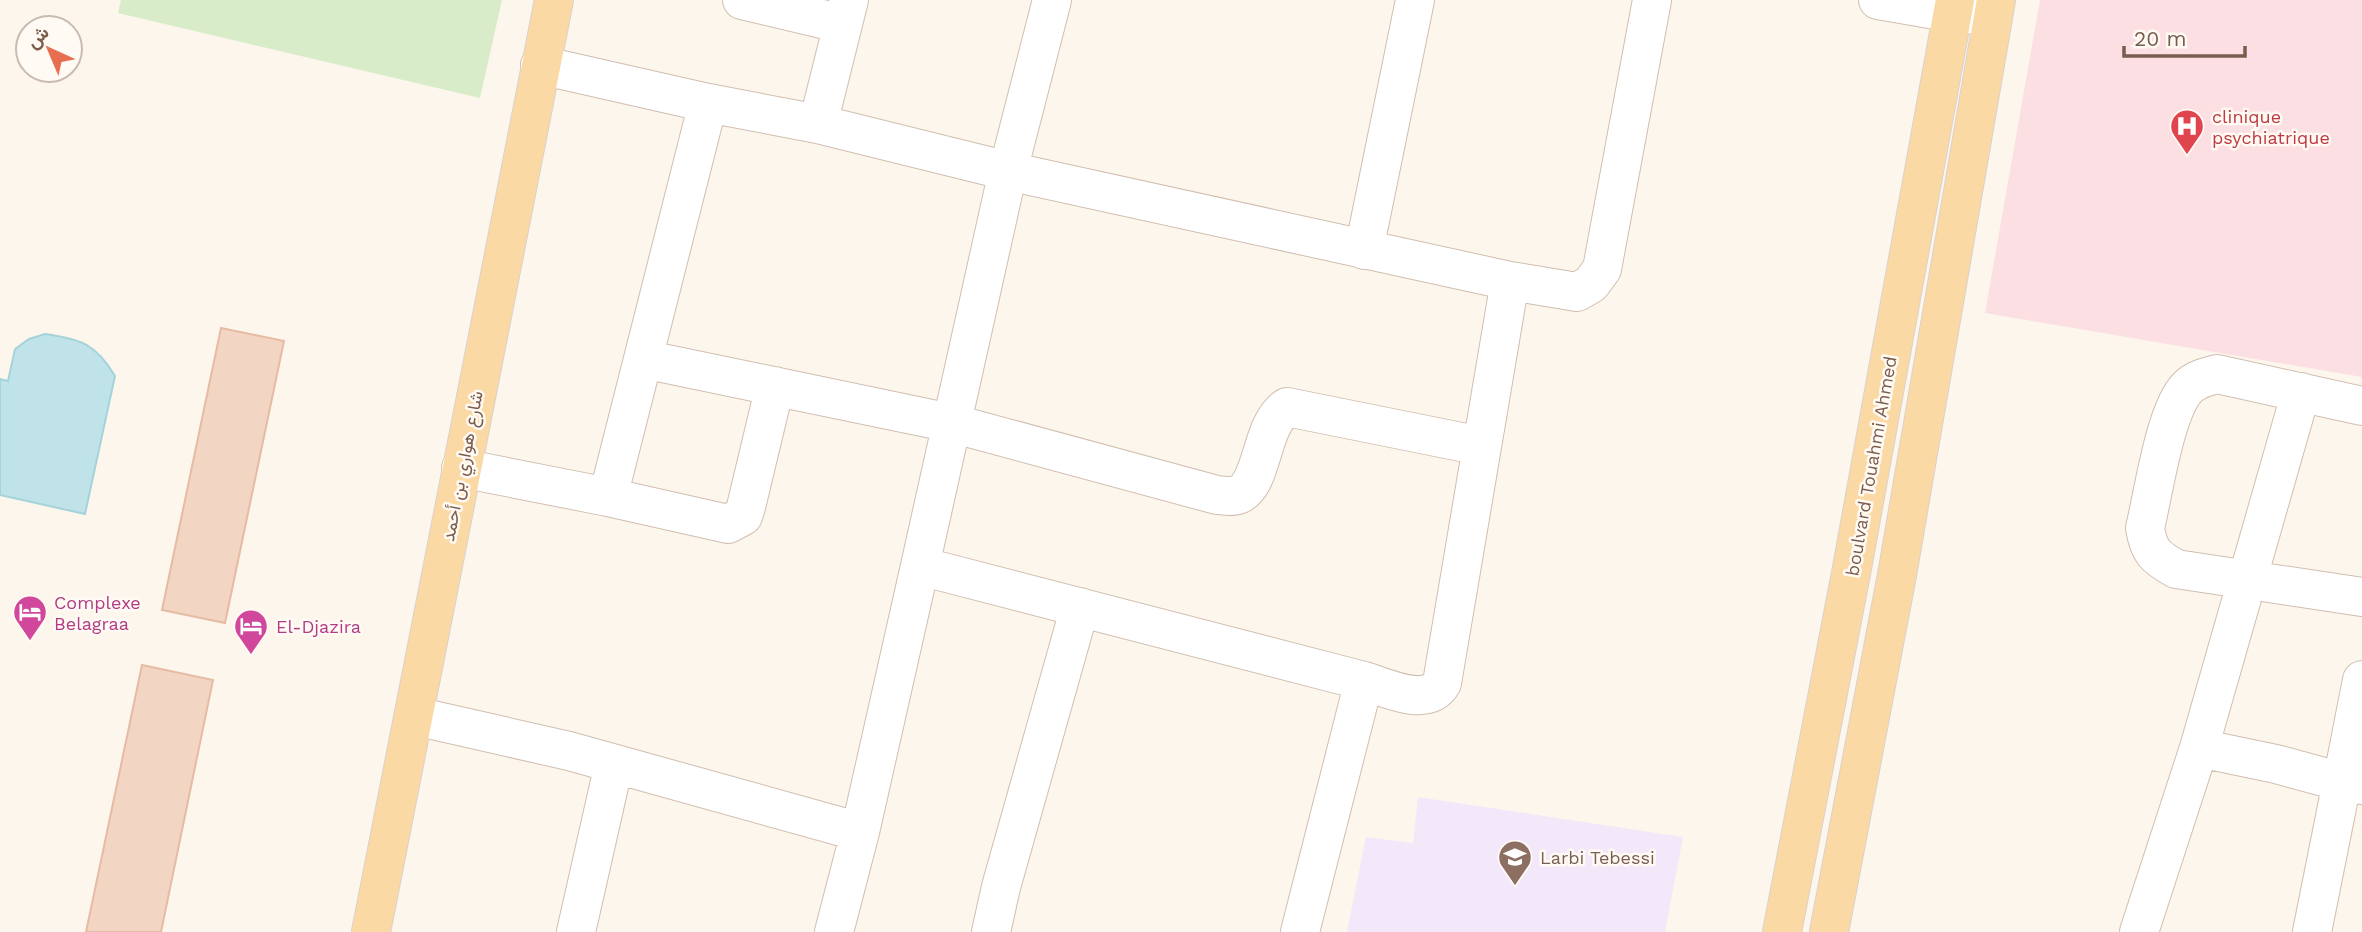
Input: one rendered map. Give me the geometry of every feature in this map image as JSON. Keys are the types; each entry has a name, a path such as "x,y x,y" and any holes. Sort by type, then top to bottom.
{"main road":[{"name":"شارع هواري بن أحمد","path":"371,932 554,0"},
{"name":"boulvard Touahmi Ahmed","path":"1782,932 1852,568 1954,7"},
{"path":"1829,932 1897,575 1995,8"}],"street":[{"path":"742,0 846,12 818,124"},
{"path":"834,932 860,832 1009,171 1052,0"},
{"path":"1364,250 1415,0"},
{"path":"540,65 708,103 818,124 1009,171 1364,250 1510,281 1577,292 1591,284 1602,269 1651,0"},
{"path":"1878,0 1995,8"},
{"path":"608,497 708,103"},
{"path":"920,566 1399,692 1425,696 1438,690 1442,683 1510,281"},
{"path":"643,359 951,423 1217,495 1232,496 1242,493 1252,480 1275,417 1287,407 1482,446"},
{"path":"2362,405 2217,374 2200,378 2179,398 2170,421 2145,528 2148,545 2158,558 2176,569 2362,597"},
{"path":"461,468 728,524 736,522 743,516 746,508 775,386"},
{"path":"2139,932 2199,748 2301,392"},
{"path":"991,932 1080,607"},
{"path":"2312,932 2352,784 2362,680"},
{"path":"1300,932 1364,681"},
{"path":"415,716 614,764 860,832"},
{"path":"2199,748 2352,784"},
{"path":"576,932 614,764"}],"shaded area":[{"name":"clinique psychiatrique","path":"2040,0 2362,0 2362,377 1985,313"},
{"name":"Larbi Tebessi","path":"1418,797 1683,837 1665,932 1347,932 1366,837 1413,843"}],"green space":[{"path":"121,0 502,0 480,98 118,13"}],"water":[{"path":"45,334 86,345 101,357 115,376 85,514 0,495 0,379 8,381 15,349 29,339"}],"building":[{"path":"221,328 284,341 225,623 162,610"},
{"path":"142,665 213,680 161,932 86,932"}],"place":[{"name":"clinique psychiatrique","path":"2187,156"},
{"name":"Complexe Belagraa","path":"30,642"},
{"name":"El-Djazira","path":"251,656"},
{"name":"Larbi Tebessi","path":"1515,887"}]}
